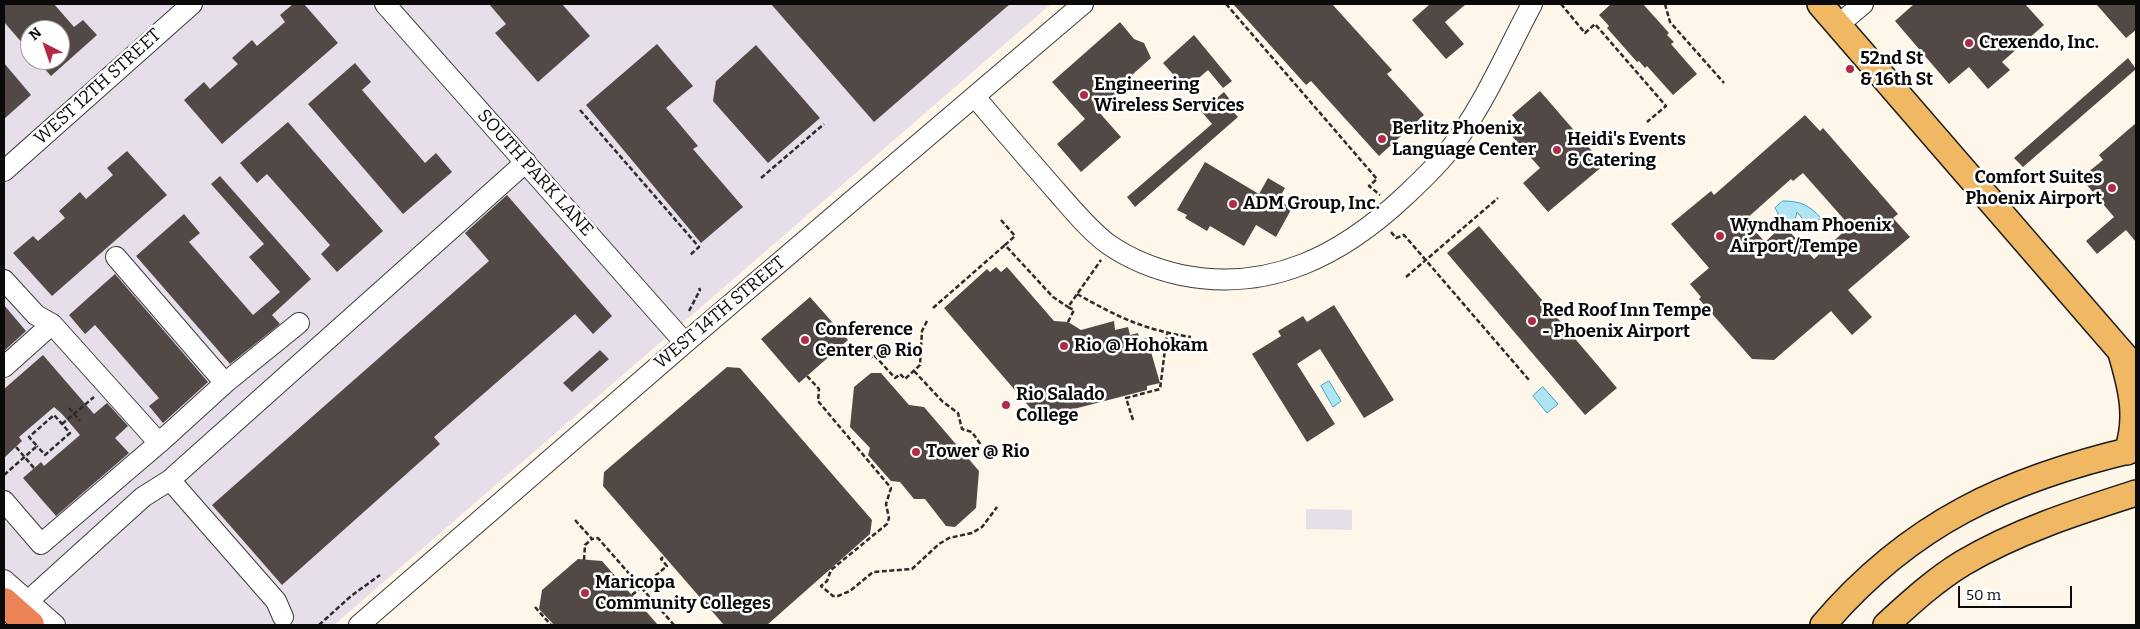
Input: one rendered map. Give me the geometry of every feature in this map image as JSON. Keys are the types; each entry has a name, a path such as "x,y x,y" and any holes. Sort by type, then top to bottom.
{"main road":[{"path":"1820,4 2136,369"},
{"path":"1823,625 1866,578 1927,531 1964,508 2025,481 2132,450 2134,414 2132,390 2120,350"},
{"path":"1886,625 1920,594 1962,564 2010,538 2059,518 2136,493"}],"street":[{"name":"WEST 12TH STREET","path":"4,171 192,4"},
{"name":"SOUTH PARK LANE","path":"385,4 685,342"},
{"name":"WEST 14TH STREET","path":"359,625 685,342 1083,4"},
{"path":"975,97 1084,222 1107,243 1134,260 1163,271 1226,281 1288,271 1323,256 1358,235 1381,218 1430,173 1458,139 1494,80 1532,4"},
{"path":"1838,25 1863,4"},
{"path":"20,610 143,497 170,480 526,162"},
{"path":"116,257 225,383"},
{"path":"4,280 36,315 52,324 159,443"},
{"path":"4,501 41,544 159,443 225,383 299,323"},
{"path":"4,367 52,324"},
{"path":"170,480 276,601 283,617"},
{"path":"4,580 20,610 55,625"}],"path":[{"path":"1226,4 1377,179 1369,186 1380,196"},
{"path":"1560,4 1585,33 1595,24 1666,106 1647,122"},
{"path":"1665,4 1670,22 1724,82"},
{"path":"580,110 699,247 690,255"},
{"path":"761,178 824,124"},
{"path":"1406,277 1498,198"},
{"path":"933,308 1015,236 1000,220"},
{"path":"1390,231 1396,238 1404,235 1529,380"},
{"path":"1005,245 1053,297 1074,310 1068,322"},
{"path":"1068,306 1103,257"},
{"path":"689,311 700,290 699,288"},
{"path":"1077,294 1118,318 1167,334 1191,338"},
{"path":"869,354 872,358 875,356 896,378 900,374 905,379 920,365 922,331 928,319"},
{"path":"1133,420 1126,398 1160,389 1167,334"},
{"path":"1152,352 1165,349"},
{"path":"914,371 936,395 958,413 962,429 972,432 980,445"},
{"path":"807,376 819,389 818,401 891,488 886,504 889,518 887,524 831,570 826,581 821,586 833,596 850,591 873,572 912,569 939,544 949,538 972,533 982,527 997,508"},
{"path":"62,424 93,396 96,400 110,388"},
{"path":"69,408 80,421"},
{"path":"54,415 70,433 45,455 37,446 29,437 54,415"},
{"path":"4,475 37,446"},
{"path":"16,448 34,468"},
{"path":"575,520 592,539"},
{"path":"584,560 585,545 592,539 598,538 674,625"},
{"path":"632,595 667,566 661,559 664,556"},
{"path":"319,625 351,596 380,575"},
{"path":"535,607 551,625"}],"shaded area":[{"path":"4,4 1051,4 334,625 30,625 4,598"},
{"path":"1306,509 1352,510 1352,530 1306,529"}],"water":[{"path":"1783,201 1804,205 1821,218 1814,224 1807,224 1797,212 1793,227 1777,225 1778,213 1775,208"},
{"path":"1329,381 1341,401 1333,407 1321,386"},
{"path":"1543,387 1558,404 1547,413 1533,396"}],"building":[{"path":"4,4 54,4 68,20 20,20 20,40 4,22"},
{"path":"293,4 304,4 338,43 222,144 184,100 204,82 210,89 238,64 232,58 252,40 257,46 285,22 280,15"},
{"path":"489,4 562,4 590,36 538,82 495,33 506,24"},
{"path":"771,4 1010,4 874,122"},
{"path":"1233,4 1332,4 1392,70 1387,74 1424,115 1379,156 1311,81 1306,85"},
{"path":"1430,4 1466,4 1445,22 1464,44 1446,59 1412,20"},
{"path":"1611,4 1643,4 1669,33 1667,35 1674,42 1671,44 1697,74 1673,95 1647,66 1645,68 1639,61 1637,62 1607,28 1609,26 1599,15"},
{"name":"Crexendo, Inc.","path":"1914,4 2025,4 2044,25 2002,62 2010,70 1988,89 1969,67 1949,84 1895,21"},
{"path":"2096,4 2136,4 2136,30 2126,38"},
{"path":"83,20 97,35 70,59 70,22 74,27"},
{"name":"Engineering Wireless Services","path":"1120,22 1134,39 1144,43 1151,58 1124,82 1127,85 1098,111 1121,137 1081,172 1057,144 1085,119 1052,82"},
{"path":"1194,35 1232,81 1223,88 1208,70 1186,89 1163,63"},
{"path":"657,44 693,86 666,108 698,146 693,149 743,207 701,243 586,105"},
{"path":"756,45 820,118 768,163 713,101 716,81"},
{"path":"2128,58 2136,69 2023,167 2014,158"},
{"path":"4,63 31,95 4,119"},
{"path":"355,63 371,82 362,90 425,163 436,153 452,172 403,214 308,104"},
{"path":"46,70 58,70 51,76"},
{"name":"Heidi's Events & Catering","path":"1540,91 1604,165 1548,212 1523,183 1540,168 1511,135 1521,126 1512,115"},
{"path":"1224,92 1231,101 1227,105 1238,117 1135,207 1127,197 1212,124 1201,111"},
{"name":"Wyndham Phoenix Airport/Tempe","path":"1805,115 1820,131 1823,128 1898,214 1893,218 1910,237 1848,290 1872,317 1852,335 1831,311 1774,360 1752,359 1699,299 1701,297 1690,284 1709,268 1671,224 1711,191 1714,195","holes":["1803,173 1850,226 1814,259 1789,231 1778,230 1765,242 1745,220 1791,179 1793,181"]},
{"path":"288,122 383,231 337,272 321,254 330,245 267,174 257,183 240,163"},
{"name":"Comfort Suites Phoenix Airport","path":"2136,123 2136,242 2126,230 2097,254 2086,241 2114,217 2081,178 2103,160 2099,155"},
{"path":"127,151 167,195 52,296 13,253 33,236 38,241 65,218 59,211 80,192 86,199 113,175 107,168"},
{"name":"ADM Group, Inc.","path":"1205,162 1259,194 1268,178 1285,188 1278,200 1292,208 1276,237 1256,225 1244,246 1210,226 1207,231 1185,218 1187,215 1177,210"},
{"path":"220,176 311,279 272,315 280,324 230,364 136,256 184,214 200,233 189,242 253,315 280,292 249,257 264,244 211,184"},
{"path":"507,195 612,316 593,334 575,314 434,437 440,444 282,585 212,505 489,261 465,233"},
{"name":"Red Roof Inn Tempe - Phoenix Airport","path":"1479,226 1617,388 1585,415 1447,253"},
{"name":"Rio @ Hohokam","path":"996,267 1001,272 1007,267 1054,321 1068,322 1081,330 1114,321 1115,330 1128,327 1130,335 1138,333 1140,340 1147,338 1160,383 1147,386 1147,390 1039,418 944,308 987,269 990,272"},
{"path":"115,274 208,382 163,423 149,406 159,398 95,325 85,334 69,315"},
{"name":"Conference Center @ Rio","path":"810,297 848,340 799,383 761,339"},
{"path":"4,305 26,331 4,351"},
{"path":"1334,305 1394,400 1364,418 1320,349 1297,364 1335,424 1307,442 1252,354 1281,336 1278,331 1303,316 1307,322"},
{"path":"600,350 609,359 572,392 563,383"},
{"path":"43,355 94,414 107,403 128,426 115,438 129,453 56,516 23,478 41,462 44,466 80,435 62,414 54,407 19,437 22,441 4,458 4,389"},
{"path":"727,367 740,368 872,520 870,534 767,625 724,625 603,486 604,472"},
{"name":"Tower @ Rio","path":"871,373 881,373 909,405 924,407 979,471 976,508 955,527 946,526 925,499 914,499 900,482 891,481 868,455 870,448 850,427 854,387"},
{"name":"Maricopa Community Colleges","path":"578,559 602,561 658,625 554,625 539,609 542,590"}],"place":[{"name":"Crexendo, Inc.","path":"1969,43"},
{"name":"52nd St & 16th St","path":"1850,69"},
{"name":"Engineering Wireless Services","path":"1084,95"},
{"name":"Berlitz Phoenix Language Center","path":"1382,139"},
{"name":"Heidi's Events & Catering","path":"1557,150"},
{"name":"Comfort Suites Phoenix Airport","path":"2112,188"},
{"name":"ADM Group, Inc.","path":"1233,204"},
{"name":"Wyndham Phoenix Airport/Tempe","path":"1720,236"},
{"name":"Red Roof Inn Tempe - Phoenix Airport","path":"1532,321"},
{"name":"Conference Center @ Rio","path":"805,340"},
{"name":"Rio @ Hohokam","path":"1064,346"},
{"name":"Rio Salado College","path":"1006,405"},
{"name":"Tower @ Rio","path":"916,452"},
{"name":"Maricopa Community Colleges","path":"585,593"}]}
